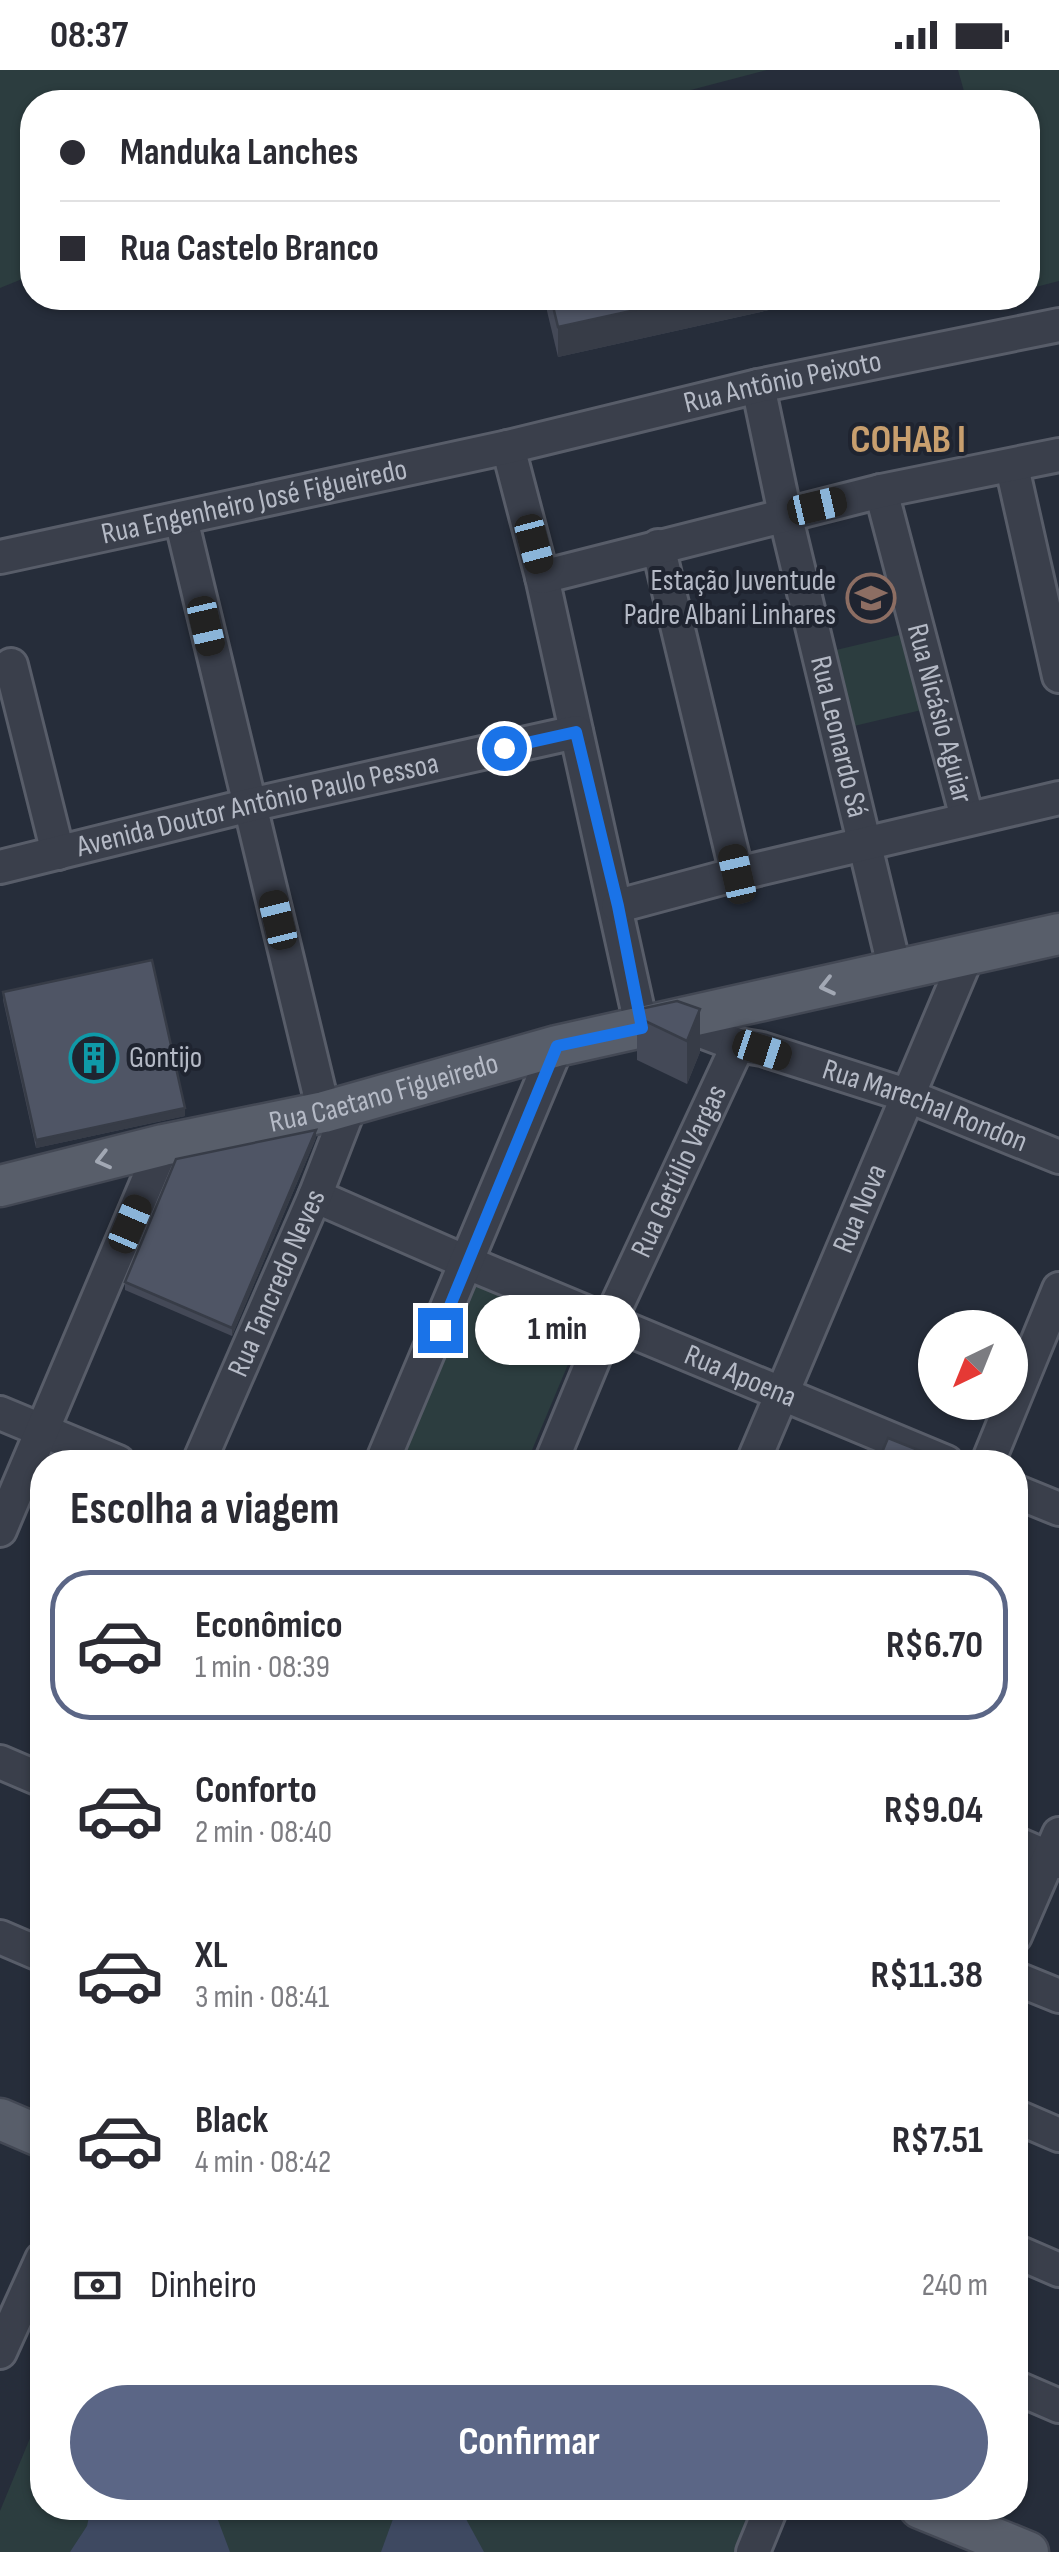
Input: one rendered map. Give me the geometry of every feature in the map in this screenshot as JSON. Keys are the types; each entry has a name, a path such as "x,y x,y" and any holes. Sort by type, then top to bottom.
{"main road":[{"name":"Rua Caetano Figueiredo","path":"0,1186 338,1107 557,1046 1059,934"},
{"path":"0,2119 30,2131"},
{"path":"949,2520 1028,2552"}],"street":[{"name":"Rua Antônio Peixoto","path":"508,447 758,386 1059,325"},
{"name":"Rua Leonardo Sá","path":"758,386 895,970"},
{"name":"Rua Engenheiro José Figueiredo","path":"0,557 508,447"},
{"path":"508,447 542,576 618,906 659,1025"},
{"path":"542,576 880,491 1059,456"},
{"path":"1012,467 1059,676"},
{"name":"Rua Nicásio Aguiar","path":"880,491 967,818"},
{"path":"181,519 250,805 338,1107"},
{"path":"658,546 737,874"},
{"path":"10,666 58,853"},
{"name":"Avenida Doutor Antônio Paulo Pessoa","path":"0,867 250,805 576,732"},
{"path":"618,906 1059,798"},
{"name":"Rua Nova","path":"758,1450 968,956"},
{"name":"Rua Marechal Rondon","path":"659,1025 762,1050 906,1095 1059,1157"},
{"path":"387,1450 557,1046"},
{"name":"Rua Getúlio Vargas","path":"556,1450 609,1322 738,1046"},
{"name":"Rua Tancredo Neves","path":"204,1450 315,1196 338,1107"},
{"path":"36,1450 163,1145"},
{"name":"Rua Apoena","path":"315,1196 468,1264 917,1450"},
{"path":"993,1450 1059,1289"},
{"path":"0,1413 89,1450"},
{"path":"0,1530 30,1462"},
{"path":"1028,1496 1059,1509"},
{"path":"0,1762 30,1775"},
{"path":"1028,1846 1056,1851 1028,1909"},
{"path":"0,1937 30,1949"},
{"path":"1028,1983 1059,1996"},
{"path":"1028,2122 1059,2135"},
{"path":"1028,2257 1059,2270"},
{"path":"0,2352 23,2290"},
{"path":"1028,2393 1059,2406"},
{"path":"753,2552 766,2520"}],"shaded area":[{"path":"0,70 767,70 691,90 20,90 20,280 0,288"},
{"path":"958,70 1059,70 1059,281 1040,286 1040,90 964,90"},
{"path":"912,632 930,708 854,726 836,650"},
{"path":"472,1284 582,1331 532,1450 402,1450"},
{"path":"30,2438 30,2520 752,2520 738,2552 0,2552 0,2511"}],"water":[{"path":"88,2520 218,2520 230,2552 70,2552"},
{"path":"393,2520 467,2520 484,2552 381,2552"}],"building":[{"path":"554,310 635,310 558,327"},
{"name":"Gontijo","path":"152,960 185,1108 36,1140 3,992"},
{"path":"677,1001 700,1009 687,1041 637,1017 640,1009"},
{"path":"316,1130 232,1328 125,1282 176,1159"},
{"path":"888,1438 918,1450 883,1450"}],"place":[{"name":"Estação Juventude Padre Albani Linhares","path":"871,598"},
{"name":"Gontijo","path":"94,1058"}],"district":[{"name":"COHAB I","path":"908,440"}],"route":[{"path":"440,1330 557,1046 642,1028 618,906 576,732 504,748"}]}
